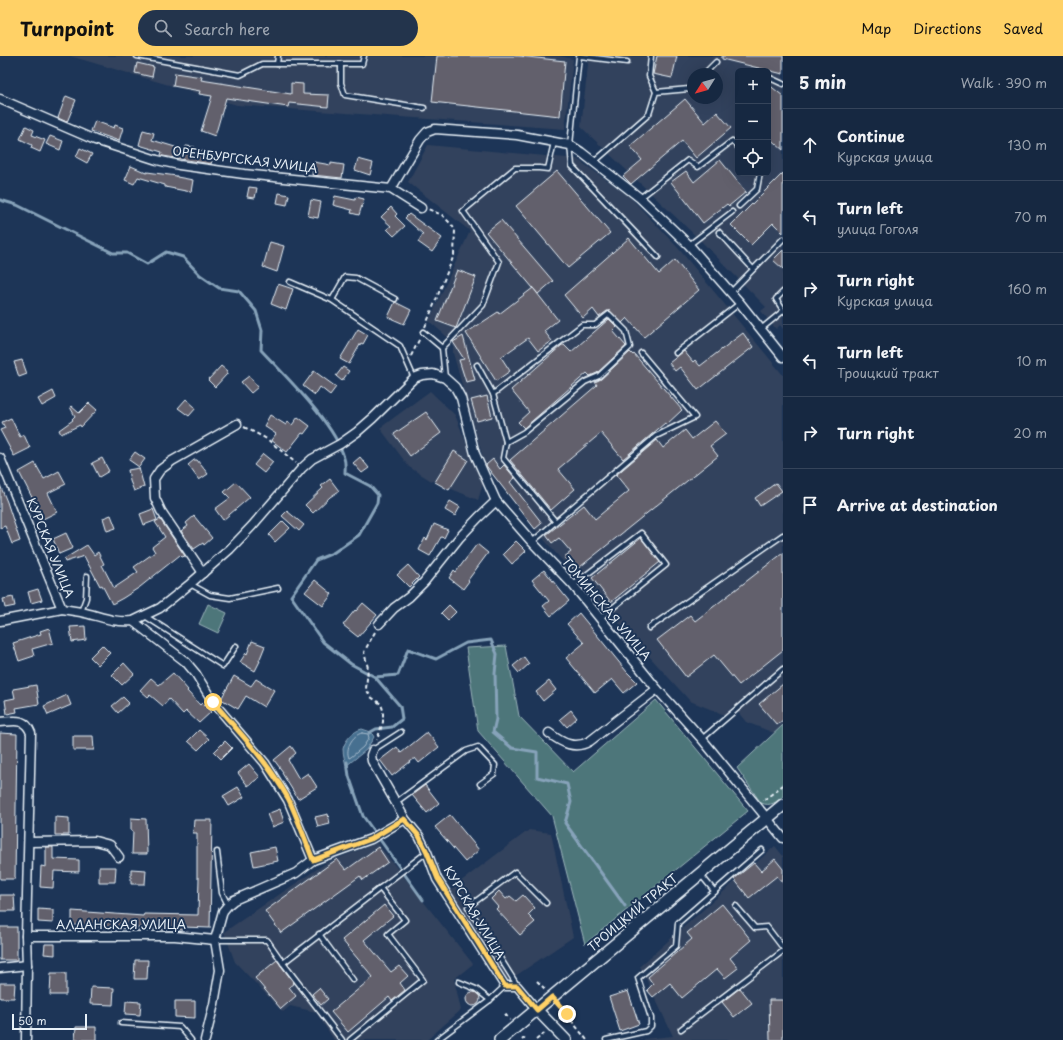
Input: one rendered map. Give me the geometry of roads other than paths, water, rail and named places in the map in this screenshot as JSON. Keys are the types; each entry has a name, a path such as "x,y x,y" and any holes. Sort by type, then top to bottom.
{"main road":[{"name":"ТРОИЦКИЙ ТРАКТ","path":"500,1040 783,805"}],"street":[{"name":"ОРЕНБУРГСКАЯ УЛИЦА","path":"0,99 95,140 156,160 179,165 290,179 391,189 421,208"},
{"path":"391,189 420,140 427,132 435,129 517,135 570,145 640,198 689,245 731,292 783,357"},
{"path":"313,860 288,800 265,763 213,702 196,674 186,662 133,621 160,608 203,573 252,526 302,468 312,459 340,444 357,432 414,378 422,375 433,374 445,378"},
{"name":"ТОМИНСКАЯ УЛИЦА","path":"445,378 455,387 461,398 476,454 496,501 532,542 574,585 657,689 702,739 783,838"},
{"path":"203,573 161,511 155,498 154,479 160,470 172,461 237,424"},
{"name":"КУРСКАЯ УЛИЦА","path":"0,458 62,609 81,612 110,621 133,621"},
{"path":"379,624 394,608 409,597 424,582 459,538 479,516 496,501"},
{"path":"0,621 62,609"},
{"path":"549,733 556,738 573,745 582,746 657,689"},
{"path":"0,722 22,721 28,725 31,733 26,936 26,1040"},
{"name":"КУРСКАЯ УЛИЦА","path":"373,750 371,755 372,761 395,803 404,819 419,836 438,879 505,986"},
{"path":"204,1040 214,1004 220,970 215,940 223,911 228,905 234,900 296,872 313,860 371,839 404,819"},
{"path":"29,842 95,841 110,845 120,857"},
{"name":"АЛДАНСКАЯ УЛИЦА","path":"26,936 175,936 215,940"},
{"path":"0,968 27,965"},
{"path":"505,986 517,986 537,1010 566,1040"}],"lane":[{"path":"138,56 240,74 262,64 362,64 364,56"},
{"path":"277,64 278,56"},
{"path":"627,62 580,56 570,145 572,166 658,257"},
{"path":"594,162 649,114 656,92 649,76 651,56"},
{"path":"710,68 716,62"},
{"path":"341,64 341,83 345,95 424,108"},
{"path":"771,78 783,84"},
{"path":"656,92 687,89"},
{"path":"640,198 688,160 698,167 732,141 735,144"},
{"path":"442,348 483,305 499,262 463,211 515,168 548,169 554,142"},
{"path":"739,206 757,189 759,176"},
{"path":"689,245 732,212"},
{"path":"719,232 754,269"},
{"path":"731,292 783,238"},
{"path":"332,300 345,276 356,278 395,299"},
{"path":"290,282 332,300 400,346 414,378"},
{"path":"761,329 783,311 776,299 783,292"},
{"path":"676,353 740,303"},
{"path":"493,394 582,325 595,324 609,314 626,331 630,347 625,352 599,376 585,382 524,432 506,442"},
{"path":"423,332 442,348 445,378"},
{"path":"532,542 656,436 695,417 641,352"},
{"path":"477,365 493,394 506,442 503,458 555,521"},
{"path":"574,585 641,533 666,565 600,618"},
{"path":"649,628 783,535"},
{"path":"81,612 86,598 87,576"},
{"path":"190,584 210,595 230,598 278,588"},
{"path":"145,616 223,666 236,646"},
{"path":"702,739 783,669"},
{"path":"373,750 401,732"},
{"path":"395,803 466,751 478,747 495,765 494,774 480,784"},
{"path":"606,1040 646,1031 651,1026 651,1018 638,978 676,946 678,923 762,850"},
{"path":"218,852 222,893 228,905"},
{"path":"283,963 427,852"},
{"path":"517,986 468,907 515,872 546,903"},
{"path":"700,874 715,892"},
{"path":"350,1040 423,980 388,934 405,920 380,888"},
{"path":"681,1029 783,950 767,927 755,928 736,906"},
{"path":"320,934 353,980"},
{"path":"215,940 267,940 342,1040"},
{"path":"459,982 476,989 490,1000"},
{"path":"437,1040 490,1000 505,986"},
{"path":"121,1023 180,1027 191,1040"}],"water":[{"path":"362,729 371,732 374,737 366,750 346,766 343,751 344,746 353,734"}],"waterway":[{"path":"0,200 17,205 113,253 127,253 147,264 166,252 183,257 200,275 219,288 239,291 256,311 262,330 261,350 321,416 339,445 344,458 345,473 370,486 378,495 377,503 359,535 333,553 316,560 291,596 323,642 351,664 375,677 398,675 408,649 436,659 466,643 491,640 497,654 495,673 496,719 493,732 512,748 537,752 537,777 567,784 571,802 565,823 625,906"},
{"path":"369,733 376,729 392,727 402,719 400,706 375,677"},
{"path":"347,762 349,776 363,816 423,900"}]}
